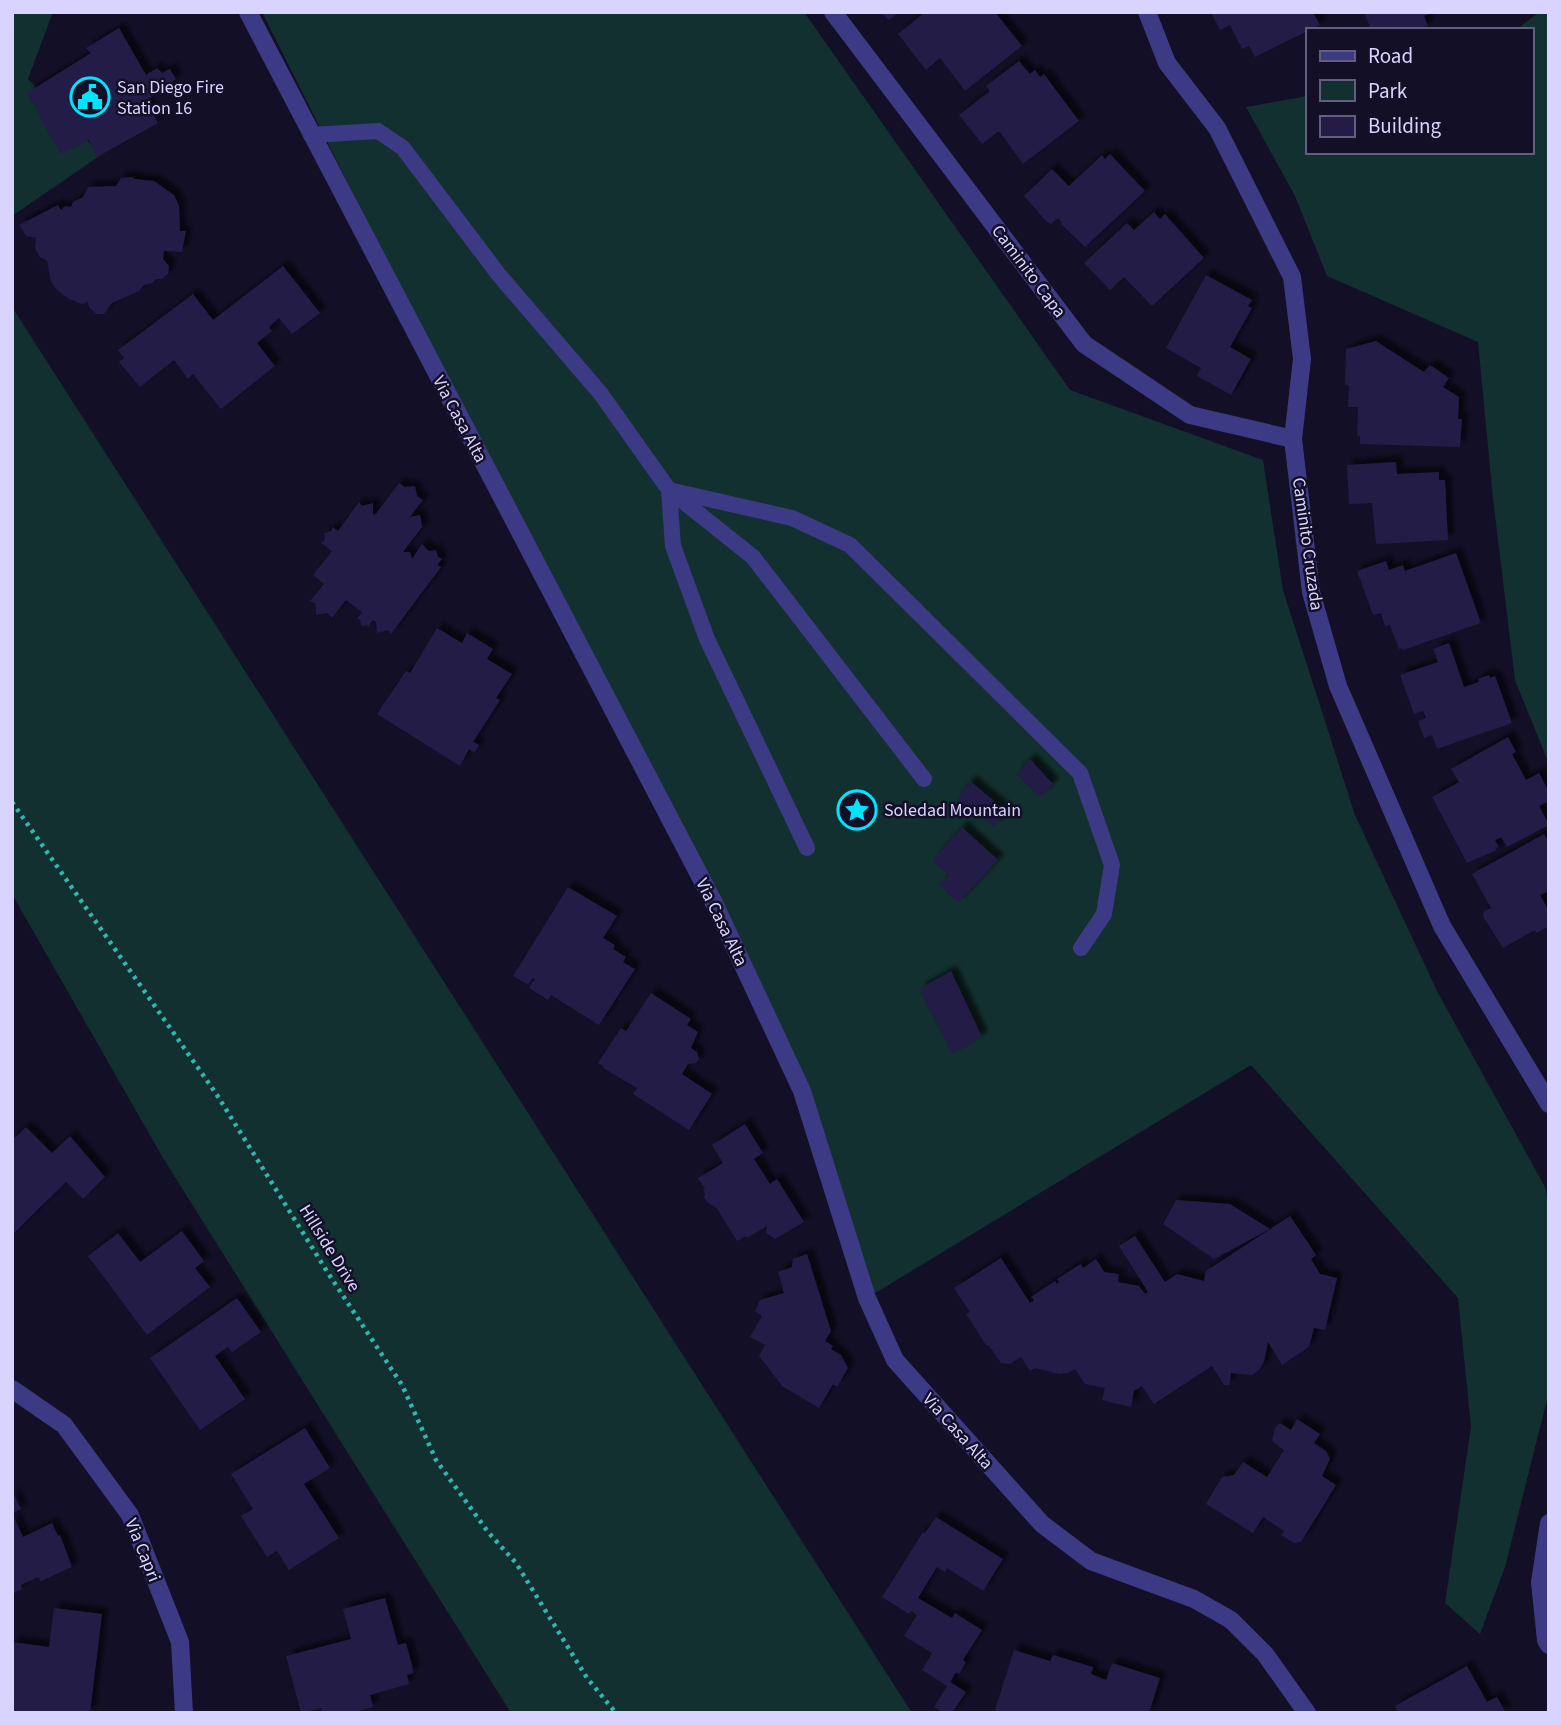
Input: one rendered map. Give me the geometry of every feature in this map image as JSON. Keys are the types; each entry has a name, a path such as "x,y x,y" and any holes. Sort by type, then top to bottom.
{"street":[{"name":"Via Casa Alta","path":"247,12 713,901 802,1091 867,1298 895,1360 1042,1524 1091,1561 1194,1599 1231,1620 1265,1654 1307,1713"},
{"name":"Caminito Capa","path":"833,12 1084,344 1190,415 1293,439"},
{"name":"Caminito Cruzada","path":"1147,12 1167,63 1217,128 1292,277 1302,359 1293,439 1311,592 1338,686 1442,926 1549,1104"},
{"name":"Via Capri","path":"12,1389 64,1425 130,1515 180,1642 184,1713"},
{"path":"1549,1523 1540,1582 1546,1640 1549,1645"}],"lane":[{"path":"311,135 378,131 403,148 499,275 601,394 669,490 753,557 924,779"},
{"path":"669,490 673,546 707,639 807,848"},
{"path":"669,490 792,517 850,545 1080,773 1112,864 1104,914 1081,948"}],"path":[{"name":"Hillside Drive","path":"12,802 217,1095 328,1273 402,1385 436,1460 488,1532 516,1563 587,1678 616,1713"}],"green space":[{"path":"12,12 53,12 28,79 101,155 12,216"},
{"path":"262,12 804,12 1070,390 1263,460 1283,590 1355,815 1438,993 1545,1187 1549,1205 1549,1392 1505,1567 1480,1634 1445,1603 1471,1427 1458,1298 1251,1065 867,1298 790,1065"},
{"path":"1539,12 1549,12 1549,764 1515,680 1493,499 1478,342 1327,276 1295,196 1246,107 1306,96 1306,154 1533,154 1533,28 1519,28"},
{"path":"12,307 912,1713 511,1713 163,1158 12,894"}],"building":[{"path":"880,12 899,12 889,20"},
{"path":"925,12 995,12 1022,46 965,91 940,58 926,70 898,34"},
{"path":"1211,12 1313,12 1320,25 1306,28 1306,32 1255,57 1249,46 1242,49 1230,25 1220,30"},
{"path":"1364,12 1434,12 1424,16 1428,26 1424,28 1370,28"},
{"name":"San Diego Fire Station 16","path":"119,28 146,75 157,68 162,73 170,69 176,79 146,101 158,123 97,157 89,140 60,154 27,93 91,53 86,48"},
{"path":"1019,61 1030,74 1035,70 1040,77 1044,74 1079,121 1023,164 999,131 982,144 959,115 990,91 986,86"},
{"path":"1110,154 1145,191 1085,247 1058,218 1051,224 1046,221 1024,196 1052,169 1069,186 1102,155 1105,159"},
{"path":"121,178 154,181 174,195 179,206 180,231 186,231 182,252 164,251 163,259 169,266 168,274 112,303 104,314 96,314 88,302 82,304 69,299 57,290 51,282 47,261 40,257 35,248 36,238 26,236 19,225 58,205 61,210 65,206 71,207 73,202 83,197 88,187 116,186"},
{"path":"1154,212 1160,219 1165,214 1204,258 1152,306 1124,277 1110,290 1084,263 1127,223 1134,230"},
{"path":"283,266 320,313 292,334 279,318 269,327 272,331 257,343 275,366 221,409 193,374 188,379 174,360 140,387 119,362 124,358 118,350 193,294 213,320"},
{"path":"1206,275 1252,300 1248,306 1252,308 1230,347 1251,359 1231,395 1197,376 1201,368 1166,348"},
{"path":"1376,341 1424,372 1430,365 1449,378 1443,387 1459,397 1458,419 1462,419 1460,447 1360,444 1360,436 1357,436 1358,407 1348,407 1349,386 1345,384 1346,349"},
{"path":"1396,462 1397,474 1439,472 1439,480 1445,480 1448,540 1376,544 1372,503 1349,504 1347,465"},
{"path":"399,483 405,487 415,486 417,496 423,500 410,517 420,515 422,527 403,552 410,552 412,559 422,544 429,551 436,550 438,557 442,559 437,565 441,567 391,634 388,630 377,633 376,622 373,620 368,627 361,626 360,619 357,619 362,612 346,600 332,618 327,613 316,615 316,604 310,601 324,584 313,575 332,551 321,543 325,540 324,533 331,531 333,527 338,531 359,502 362,506 373,503 375,515"},
{"path":"1456,553 1481,623 1403,650 1399,649 1390,625 1385,626 1381,613 1373,615 1357,571 1386,561 1389,570 1403,565 1405,571"},
{"path":"437,628 462,643 467,633 493,649 487,659 512,674 496,698 500,700 473,742 479,745 474,753 469,749 460,766 377,714 406,671 410,673"},
{"path":"1449,643 1464,687 1489,675 1490,678 1495,676 1512,723 1437,749 1432,735 1424,738 1418,721 1426,718 1423,711 1414,714 1400,675 1438,662 1433,649"},
{"path":"1508,737 1516,752 1512,754 1526,780 1539,773 1549,792 1549,801 1539,806 1549,825 1507,847 1501,837 1495,840 1499,847 1495,848 1497,850 1467,863 1432,797 1459,782 1451,769"},
{"path":"1030,759 1053,784 1040,797 1016,774"},
{"path":"970,781 1005,810 995,827 957,799"},
{"path":"962,827 998,860 958,903 939,885 949,875 932,861"},
{"path":"1544,834 1549,842 1549,891 1540,895 1549,911 1549,926 1537,933 1535,930 1503,948 1484,918 1483,912 1491,908 1472,874"},
{"path":"568,887 617,916 603,938 615,945 613,949 626,957 623,962 635,969 599,1025 551,995 548,1000 529,988 535,979 528,985 513,976"},
{"path":"951,971 982,1037 952,1054 919,989"},
{"path":"651,993 691,1019 687,1025 698,1032 691,1048 697,1052 699,1059 696,1063 688,1064 682,1074 712,1094 689,1130 633,1094 637,1088 598,1063 621,1028 626,1031"},
{"path":"745,1124 763,1153 754,1159 770,1184 777,1179 804,1222 775,1239 766,1233 767,1226 737,1241 716,1207 704,1197 705,1189 698,1178 723,1163 712,1145"},
{"path":"26,1127 52,1153 70,1136 105,1177 83,1199 66,1182 12,1235 12,1140"},
{"path":"1176,1200 1230,1204 1270,1229 1214,1259 1163,1224"},
{"path":"1290,1216 1316,1255 1311,1259 1320,1274 1337,1278 1325,1330 1314,1328 1309,1347 1282,1365 1268,1342 1264,1362 1252,1375 1231,1373 1229,1385 1224,1385 1212,1366 1154,1404 1142,1386 1134,1391 1131,1407 1102,1400 1105,1388 1085,1384 1075,1369 1059,1374 1035,1368 1030,1371 1021,1357 1010,1364 1001,1363 966,1314 970,1312 954,1288 1001,1258 1030,1303 1034,1300 1031,1297 1055,1281 1057,1284 1057,1279 1081,1264 1083,1268 1096,1259 1104,1272 1119,1274 1118,1282 1139,1286 1145,1294 1148,1292 1119,1246 1135,1236 1165,1282 1177,1274 1204,1281 1206,1271"},
{"path":"182,1231 204,1261 195,1268 210,1287 147,1335 88,1256 118,1233 140,1262"},
{"path":"807,1254 831,1331 825,1341 841,1355 848,1368 837,1387 833,1384 819,1408 782,1386 759,1356 765,1345 750,1337 762,1316 755,1311 760,1300 784,1293 778,1272 792,1267 793,1259"},
{"path":"237,1298 261,1332 232,1352 228,1347 215,1356 245,1399 200,1430 150,1358"},
{"path":"1297,1419 1320,1434 1314,1443 1326,1451 1330,1459 1322,1476 1336,1485 1301,1542 1294,1543 1281,1535 1284,1531 1263,1517 1253,1533 1206,1504 1222,1477 1234,1475 1243,1462 1267,1477 1284,1450 1272,1441 1275,1428 1280,1423 1291,1430"},
{"path":"305,1428 330,1468 304,1484 339,1538 289,1570 277,1551 267,1557 241,1516 253,1509 231,1474"},
{"path":"12,1490 21,1509 12,1513"},
{"path":"12,1513 23,1537 52,1523 58,1536 60,1535 72,1567 41,1581 38,1577 21,1585 22,1589 12,1594"},
{"path":"936,1517 1003,1559 983,1591 947,1568 945,1572 937,1567 918,1598 952,1618 955,1613 982,1630 963,1660 966,1662 959,1674 956,1672 950,1682 966,1692 952,1713 943,1713 934,1707 947,1686 922,1670 932,1653 904,1636 917,1615 911,1611 909,1614 882,1597 923,1532 925,1533"},
{"path":"385,1598 398,1645 406,1643 414,1673 407,1675 409,1684 370,1695 373,1707 352,1713 322,1713 321,1708 301,1713 286,1656 351,1639 343,1609"},
{"path":"54,1608 102,1614 90,1713 12,1713 12,1642 49,1647"},
{"path":"1014,1650 1050,1661 1053,1655 1093,1667 1091,1674 1106,1680 1112,1663 1160,1678 1149,1713 1003,1713 995,1710"},
{"path":"1467,1666 1487,1702 1497,1697 1506,1713 1398,1713 1395,1706"}],"place":[{"name":"San Diego Fire Station 16","path":"90,97"},
{"name":"Soledad Mountain","path":"857,810"}]}
